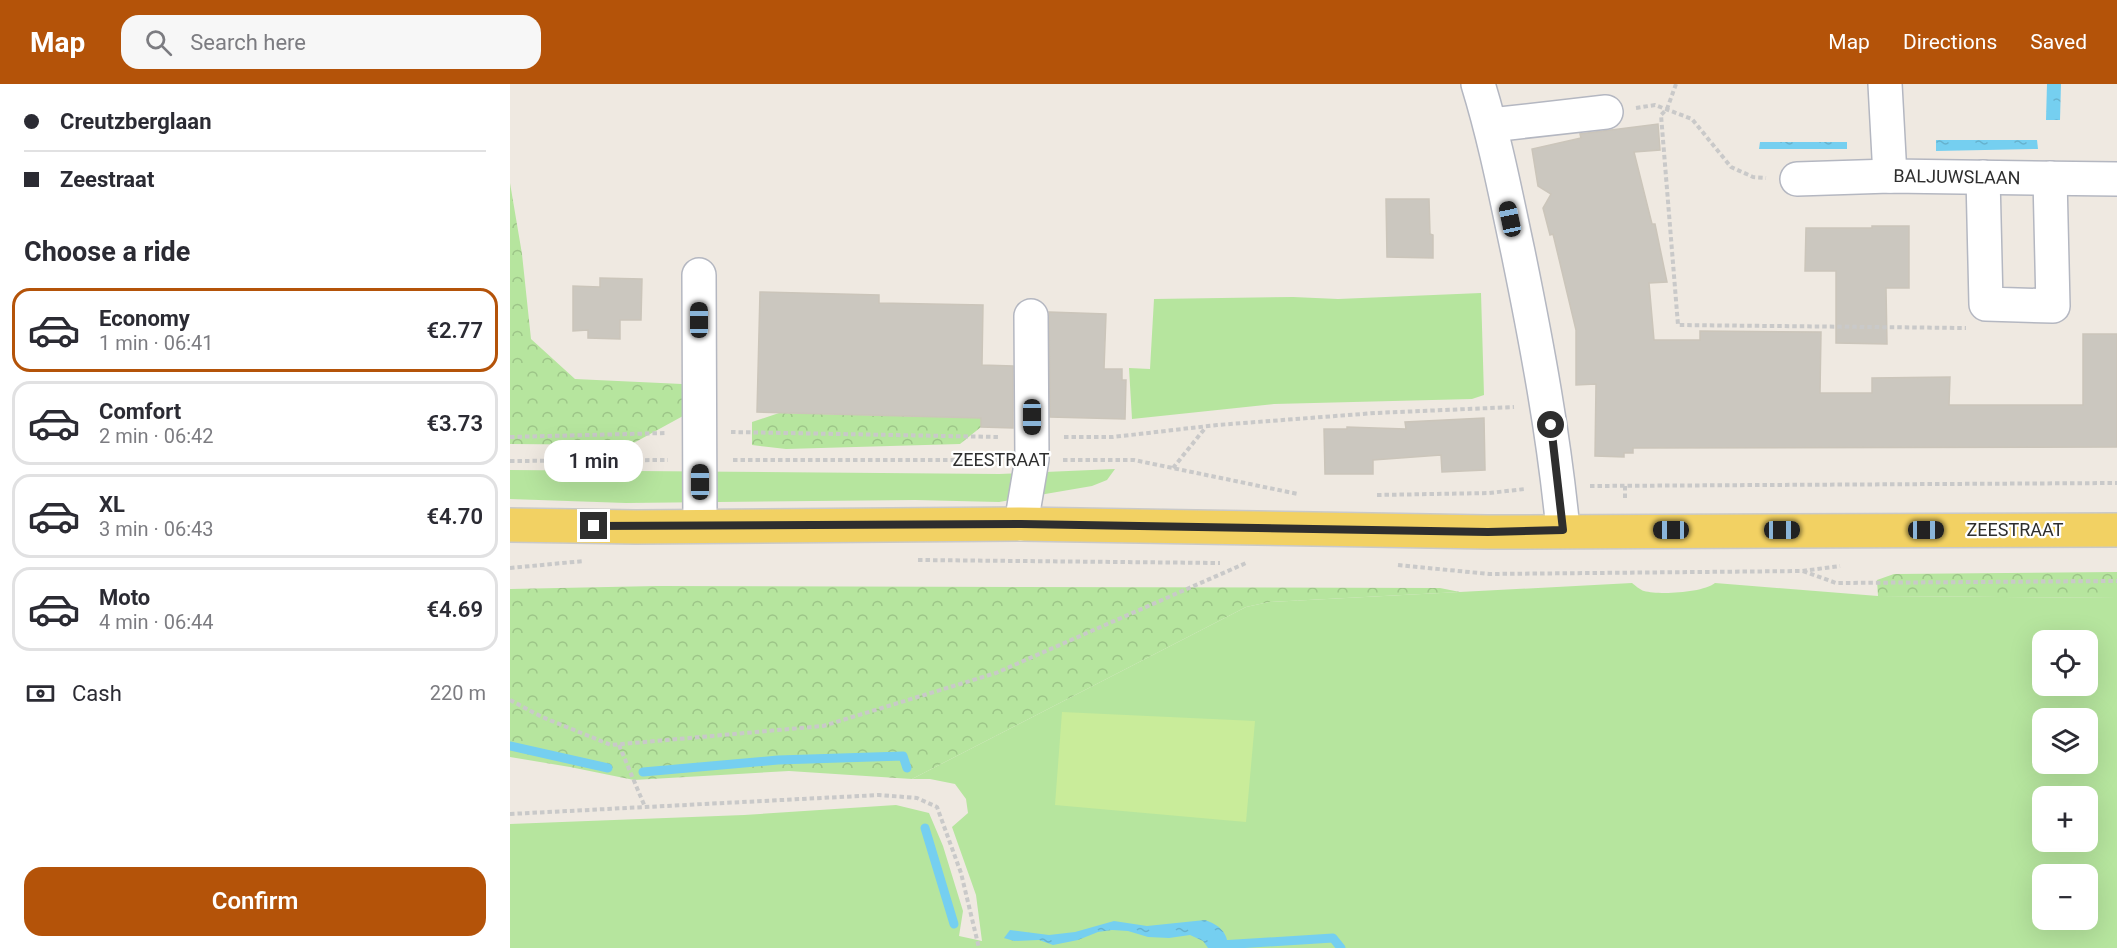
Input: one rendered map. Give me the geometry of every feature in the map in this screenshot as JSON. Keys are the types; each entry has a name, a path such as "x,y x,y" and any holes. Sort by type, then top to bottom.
{"main road":[{"name":"ZEESTRAAT","path":"510,525 1021,524 1488,532 2117,530"}],"street":[{"path":"1478,84 1491,125 1548,405 1563,530"},
{"path":"1885,84 1890,176"},
{"path":"1491,125 1605,112"},
{"name":"BALJUWSLAAN","path":"1797,179 1890,176 2117,179"},
{"path":"1983,177 1986,304 2053,306 2050,178"},
{"path":"699,275 700,526"},
{"path":"1021,524 1032,459 1031,315"}],"path":[{"path":"1676,84 1667,109 1661,115 1678,325 1978,328 1986,304"},
{"path":"1605,112 1655,105 1667,109 1692,119 1731,167 1753,177 1797,179"},
{"path":"1173,468 1206,427"},
{"name":"ZEESTRAAT","path":"510,461 1134,460 1300,494"},
{"path":"1559,486 2117,483"},
{"path":"1371,495 1489,493"},
{"path":"911,560 1222,563"},
{"path":"510,568 590,561"},
{"path":"1234,563 1257,562"},
{"path":"510,700 542,717 610,745 823,726 996,673 1246,563"},
{"path":"1387,564 1489,574"},
{"path":"1802,571 1836,583 2117,581"},
{"path":"618,745 645,807"},
{"path":"510,814 879,795 917,798 937,807 961,873 979,948"}],"green space":[{"path":"510,183 522,254 531,339 575,379 682,384 683,416 630,445 510,444"},
{"path":"1481,293 1484,395 1472,399 1274,404 1132,419 1129,368 1150,369 1154,299 1293,297 1338,299"},
{"path":"779,413 981,418 981,427 960,444 786,449 752,445 752,422"},
{"path":"1115,469 1107,480 1092,486 999,502 915,500 626,503 510,499 510,470 999,474"},
{"path":"2117,572 2117,598 1878,596 1877,580 1894,574"},
{"path":"1632,583 1642,590 1660,593 1691,591 1715,583 1878,596 2117,598 2117,948 510,948 510,824 744,815 896,805 929,813 943,846 963,911 959,936 982,941 976,895 952,827 968,813 966,799 955,784 930,779 912,779 1246,607 1269,602"},
{"path":"657,586 1440,588 1460,592 1269,602 1246,607 912,779 789,771 634,780 510,757 510,589"},
{"path":"1062,712 1255,721 1246,822 1055,805"}],"water":[{"path":"2047,84 2061,84 2060,120 2046,120"},
{"path":"1936,140 2037,140 2038,149 1936,151"},
{"path":"1760,142 1847,142 1847,149 1759,149"},
{"path":"1205,920 1222,930 1228,942 1228,948 1208,948 1203,941 1190,935 1169,938 1148,937 1128,931 1112,930 1053,945 1039,940 1014,941 1004,938 1010,930 1049,935 1075,932 1114,921 1147,926"}],"building":[{"path":"1658,124 1660,150 1634,152 1652,224 1655,224 1667,282 1649,283 1654,340 1700,340 1700,331 1821,332 1820,393 1872,393 1872,378 1950,377 1949,405 2083,405 2083,334 2117,334 2117,447 1633,448 1633,453 1624,453 1624,457 1595,456 1596,384 1576,385 1576,330 1553,234 1550,235 1543,208 1551,194 1538,186 1532,149 1581,138 1580,134"},
{"path":"1386,199 1429,199 1433,258 1387,257"},
{"path":"1872,226 1909,226 1909,288 1886,288 1887,344 1836,343 1836,271 1805,271 1806,228 1872,228"},
{"path":"600,278 642,279 641,320 620,320 620,339 588,338 588,330 573,331 573,286 600,287"},
{"path":"760,292 879,295 879,303 983,305 982,365 1013,366 1013,428 981,427 981,418 757,412"},
{"path":"1049,312 1106,314 1104,369 1122,369 1122,380 1126,380 1125,419 1050,417"},
{"path":"1484,418 1485,470 1442,472 1441,455 1373,460 1373,474 1325,474 1324,429 1347,429 1347,427 1406,429 1405,422"}],"waterway":[{"path":"510,746 608,768"},
{"path":"643,772 778,760 903,756 907,768"},
{"path":"925,828 954,924"},
{"path":"1216,943 1220,945 1333,938 1341,948"}],"route":[{"path":"594,526 1021,524 1488,532 1563,530 1551,425"}]}
